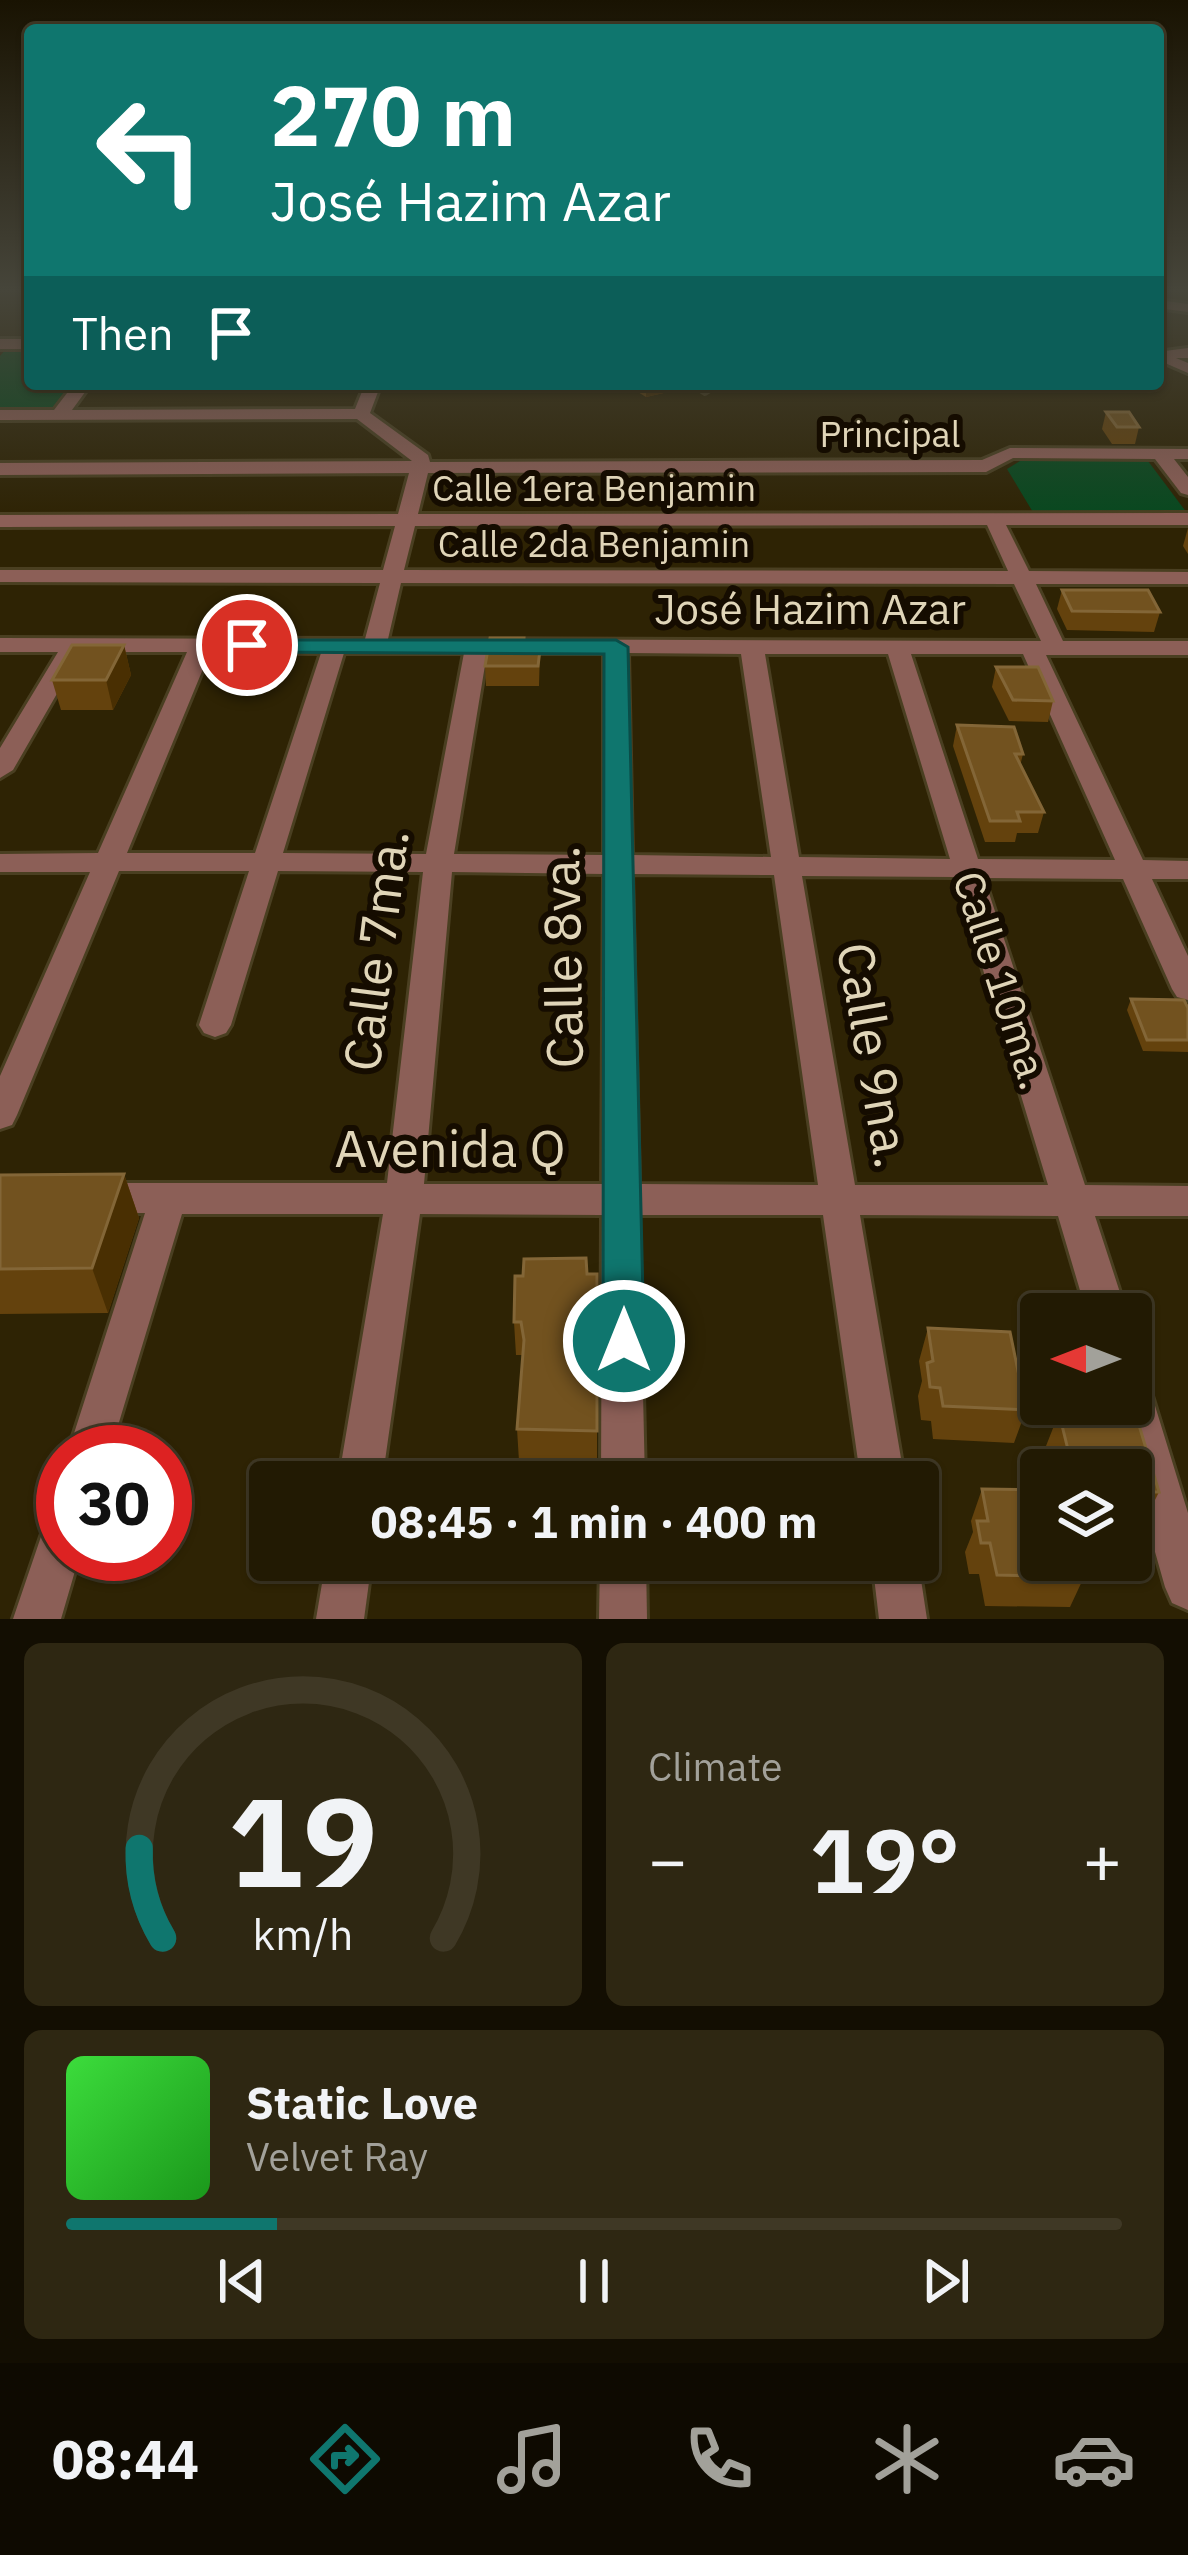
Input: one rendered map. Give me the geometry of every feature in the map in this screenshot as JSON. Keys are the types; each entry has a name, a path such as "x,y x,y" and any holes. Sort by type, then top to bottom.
{"street":[{"path":"59,415 78,390"},
{"path":"361,414 371,390"},
{"path":"0,415 361,414 421,463 375,645"},
{"name":"Principal","path":"0,459 986,466 1010,453 1188,454"},
{"path":"1160,454 1188,488"},
{"name":"Principal","path":"0,469 421,463"},
{"name":"Calle 1era Benjamin","path":"0,521 1188,519"},
{"path":"994,520 1022,578 1043,647 1132,869 1188,989"},
{"name":"Calle 2da Benjamin","path":"0,576 1188,578"},
{"name":"José Hazim Azar","path":"0,645 1043,647 1185,652"},
{"path":"0,1115 202,645"},
{"path":"215,1024 335,645"},
{"path":"0,770 73,646"},
{"name":"Calle 7ma.","path":"364,1461 404,1199 439,860 477,646"},
{"name":"Calle 8va.","path":"616,647 623,1461"},
{"name":"Calle 9na.","path":"752,647 881,1461"},
{"name":"Calle 10ma.","path":"897,647 1101,1293"},
{"path":"0,863 439,860 617,866 1188,870"},
{"name":"Avenida Q","path":"72,1198 1188,1201"},
{"path":"97,1425 168,1198"},
{"path":"1140,1425 1188,1587"},
{"path":"37,1619 49,1581"},
{"path":"340,1619 346,1581"},
{"path":"623,1581 623,1619"},
{"path":"898,1581 904,1619"}],"green space":[{"path":"0,367 24,367 24,390 71,390 55,411 0,411"},
{"path":"1020,461 1148,461 1187,513 1034,514 1007,469"}],"building":[{"path":"1106,412 1129,412 1139,427 1117,427"},
{"path":"1062,590 1148,590 1160,612 1072,611"},
{"path":"490,638 524,638 523,650 540,650 538,666 485,666"},
{"path":"72,645 124,645 106,680 52,680"},
{"path":"996,667 1038,667 1053,701 1013,700"},
{"path":"957,725 1014,727 1023,754 1015,754 1044,812 1017,812 1020,821 990,821"},
{"path":"1131,999 1184,1000 1188,1040 1147,1040"},
{"path":"124,1174 92,1268 0,1269 0,1175"},
{"path":"586,1258 587,1274 597,1274 597,1431 517,1429 524,1340 521,1322 514,1322 515,1276 523,1276 524,1259"},
{"path":"928,1328 1010,1332 1020,1381 1020,1410 943,1406 940,1388 930,1387 927,1363 933,1361"},
{"path":"1062,1425 1139,1425 1146,1449 1068,1449"},
{"path":"982,1489 1020,1490 1020,1576 997,1575 990,1543 981,1543 977,1521 988,1521"}],"route":[{"path":"247,645 616,647 624,1341"}]}
